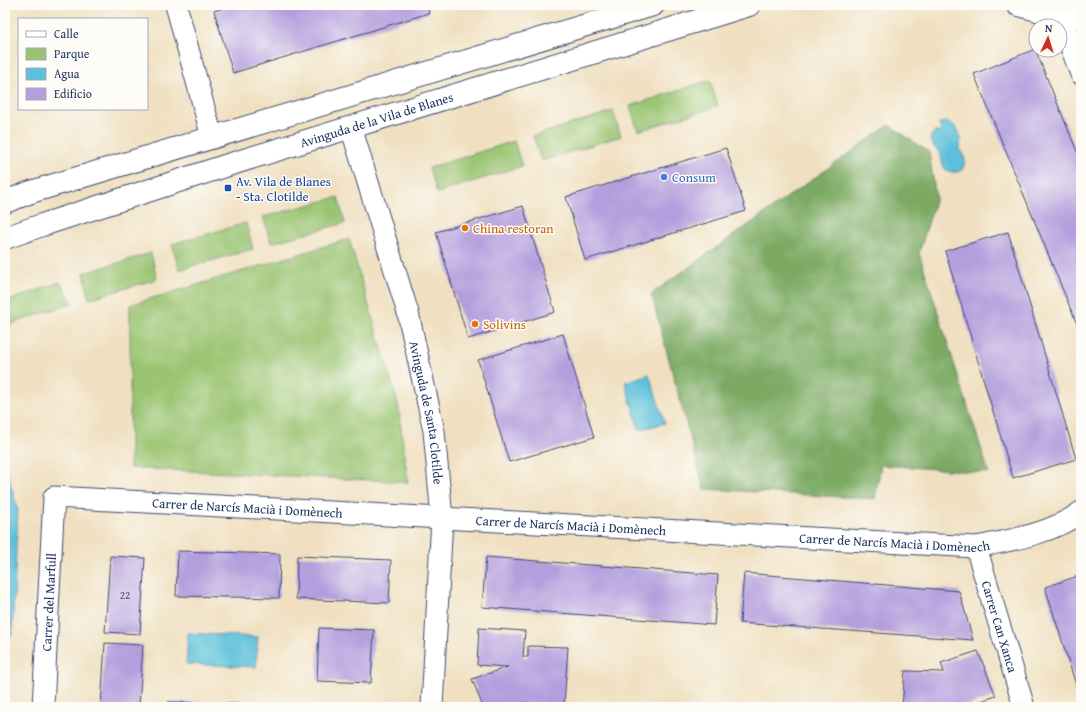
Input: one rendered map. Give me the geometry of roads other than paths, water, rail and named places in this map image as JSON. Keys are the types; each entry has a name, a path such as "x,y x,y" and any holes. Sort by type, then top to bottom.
{"main road":[{"path":"5,202 31,192 653,5"},
{"name":"Avinguda de la Vila de Blanes","path":"5,238 228,165 749,5"}],"street":[{"path":"176,5 212,137"},
{"path":"1016,5 1060,16 1081,19"},
{"path":"1060,16 1081,74"},
{"name":"Avinguda de Santa Clotilde","path":"351,127 408,313 434,431 442,518 432,707"},
{"name":"Carrer de Narcís Macià i Domènech","path":"54,497 976,547 1029,536 1074,518 1081,512"},
{"name":"Carrer del Marfull","path":"43,707 54,497"},
{"name":"Carrer Can Xanca","path":"976,547 1024,707"}],"water":[{"path":"946,122 956,127 960,134 960,147 965,162 962,170 957,172 948,172 945,169 940,154 930,139 934,132 941,132 939,123"},
{"path":"649,374 665,423 639,430 625,382"},
{"path":"5,463 18,511 12,635 5,639"},
{"path":"188,633 258,637 256,667 186,664"}],"place":[{"name":"Consum","path":"664,177"},
{"name":"Av. Vila de Blanes - Sta. Clotilde","path":"228,188"},
{"name":"China restoran","path":"465,228"},
{"name":"Solivins","path":"475,324"}]}
